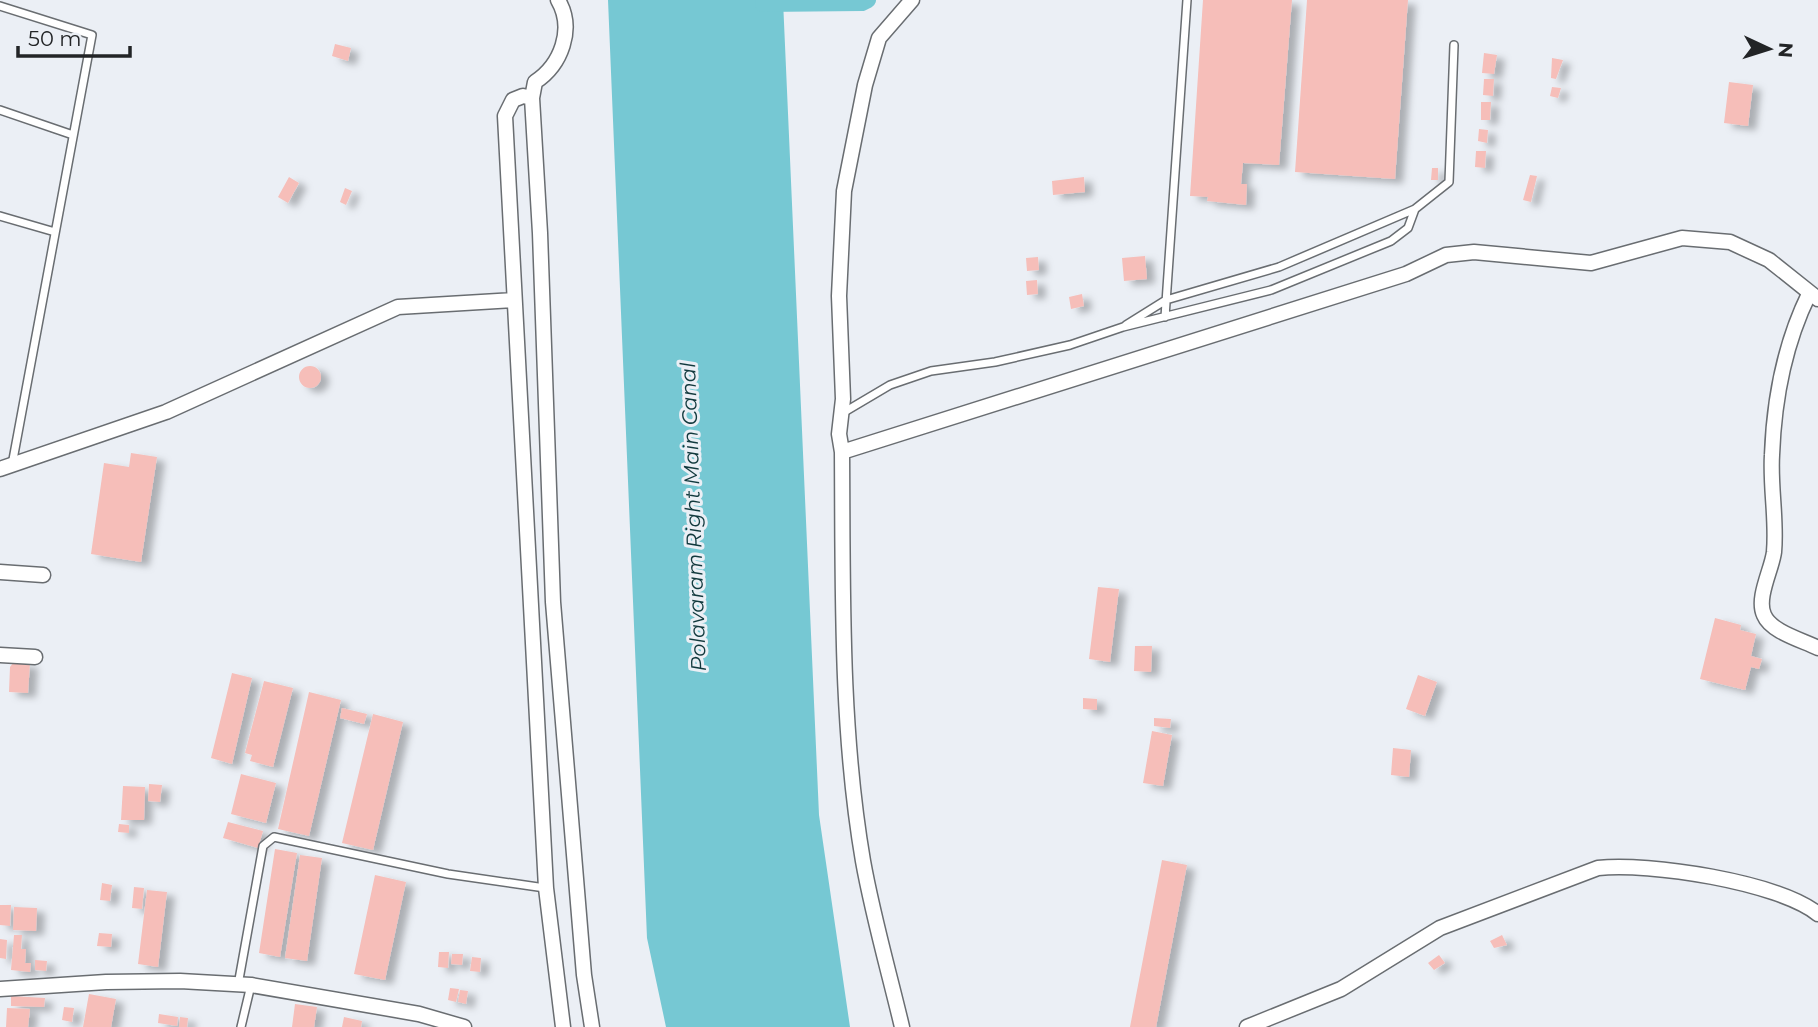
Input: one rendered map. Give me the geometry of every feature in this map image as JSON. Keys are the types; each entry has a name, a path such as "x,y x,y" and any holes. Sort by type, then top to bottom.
{"street":[{"path":"558,0 564,19 560,55 551,71 535,82 532,98 540,233 553,602 582,962 592,1027"},
{"path":"902,1027 863,861 850,740 844,626 843,399 839,296 844,191 865,85 879,38 912,0"},
{"path":"532,98 523,96 513,100 505,116 546,888 563,1027"},
{"path":"842,452 1406,274 1446,255 1474,252 1591,263 1682,238 1730,242 1769,260 1813,296 1795,322 1785,359 1772,454 1774,551 1763,600 1763,614 1774,627 1818,648"},
{"path":"6,467 166,412 398,307 513,300"},
{"path":"0,572 43,575"},
{"path":"0,655 35,657"},
{"path":"1247,1027 1341,989 1440,928 1598,869 1624,865 1709,876 1782,895 1818,914"},
{"path":"0,989 61,983 180,981 244,986 419,1014 464,1027"}],"lane":[{"path":"1166,317 1188,0"},
{"path":"0,6 92,35 55,232 6,467"},
{"path":"1123,327 1166,300 1279,267 1415,209 1449,183 1454,45"},
{"path":"0,110 73,135"},
{"path":"841,414 890,386 930,372 995,362 1070,345 1123,327 1271,290 1391,241 1408,228 1415,209"},
{"path":"0,216 55,232"},
{"path":"241,1027 263,846 274,836 448,874 546,888"}],"water":[{"name":"Polavaram Right Main Canal","path":"608,0 783,0 819,815 850,1027 666,1027 647,938"}],"building":[{"path":"1203,0 1292,0 1279,165 1243,163 1241,184 1247,184 1246,205 1207,201 1208,197 1190,196"},
{"path":"1307,0 1408,0 1395,179 1295,172"},
{"path":"335,44 351,48 348,61 332,56"},
{"path":"1484,53 1497,55 1494,74 1482,73"},
{"path":"1552,58 1563,60 1556,79 1551,78"},
{"path":"1484,79 1494,79 1493,96 1483,95"},
{"path":"1729,82 1753,85 1748,126 1724,123"},
{"path":"1552,87 1561,88 1558,98 1550,96"},
{"path":"1481,102 1491,102 1490,120 1481,120"},
{"path":"1479,129 1488,130 1487,143 1478,141"},
{"path":"1476,151 1486,151 1485,168 1475,167"},
{"path":"1432,168 1438,168 1438,180 1431,180"},
{"path":"1530,175 1537,176 1531,202 1523,200"},
{"path":"289,177 299,183 288,203 278,197"},
{"path":"1084,177 1085,192 1053,195 1052,181"},
{"path":"345,188 352,191 346,205 340,202"},
{"path":"1145,256 1147,279 1124,281 1122,258"},
{"path":"1038,257 1039,270 1027,271 1026,258"},
{"path":"1037,280 1038,294 1027,295 1026,281"},
{"path":"1082,294 1084,306 1071,309 1069,297"},
{"path":"310,366 318,369 321,377 318,385 310,388 302,385 299,377 302,369"},
{"path":"131,453 157,457 141,562 91,554 104,463 129,467"},
{"path":"1098,587 1119,589 1110,662 1089,659"},
{"path":"1715,618 1741,625 1740,630 1756,634 1751,656 1762,659 1759,669 1751,667 1745,690 1700,679"},
{"path":"1135,646 1152,646 1151,672 1134,671"},
{"path":"13,663 30,663 28,693 9,692 10,667"},
{"path":"232,673 252,678 232,764 211,758"},
{"path":"1418,675 1437,682 1425,716 1406,709"},
{"path":"264,681 293,688 273,767 250,761 252,755 245,753"},
{"path":"309,692 341,700 309,836 278,829"},
{"path":"1083,698 1097,699 1097,710 1083,709"},
{"path":"342,708 367,714 364,724 340,718"},
{"path":"373,714 403,722 373,850 342,843"},
{"path":"1154,718 1171,719 1170,728 1154,726"},
{"path":"1152,731 1172,735 1163,786 1143,783"},
{"path":"1393,748 1411,750 1409,777 1391,775"},
{"path":"241,774 276,783 266,823 231,814"},
{"path":"149,784 162,785 160,802 148,801"},
{"path":"123,786 145,787 144,820 121,820"},
{"path":"228,822 263,831 258,848 223,838"},
{"path":"119,824 129,825 129,833 118,832"},
{"path":"275,849 297,853 280,957 259,953"},
{"path":"300,855 322,858 307,961 285,958"},
{"path":"1162,860 1187,865 1156,1027 1130,1027"},
{"path":"375,875 406,882 385,980 354,974"},
{"path":"102,883 112,885 110,901 100,900"},
{"path":"134,887 144,888 142,909 132,908"},
{"path":"147,890 167,892 158,967 138,964"},
{"path":"0,905 11,905 10,926 0,925"},
{"path":"14,907 37,908 36,931 13,930"},
{"path":"99,933 112,934 111,947 97,946"},
{"path":"14,935 22,935 21,949 26,949 25,963 31,963 30,972 11,970"},
{"path":"1502,935 1507,945 1494,948 1490,941"},
{"path":"0,939 7,940 6,959 0,958"},
{"path":"439,952 449,952 448,968 438,967"},
{"path":"452,954 463,954 462,965 451,964"},
{"path":"1439,955 1445,963 1434,970 1428,963"},
{"path":"472,957 481,958 480,972 470,971"},
{"path":"35,960 47,961 46,971 35,970"},
{"path":"450,988 459,989 456,1002 448,1000"},
{"path":"460,990 468,991 466,1004 458,1002"},
{"path":"89,994 116,999 111,1027 83,1027"},
{"path":"11,996 45,998 44,1007 11,1006"},
{"path":"295,1004 317,1007 314,1027 292,1027"},
{"path":"64,1007 74,1008 72,1022 62,1020"},
{"path":"7,1008 30,1009 28,1027 6,1027"},
{"path":"159,1014 178,1017 177,1026 158,1023"},
{"path":"180,1017 188,1018 187,1027 179,1027"},
{"path":"344,1017 362,1021 361,1027 342,1027"}],"waterway":[{"path":"763,4 862,3 868,0"}]}
